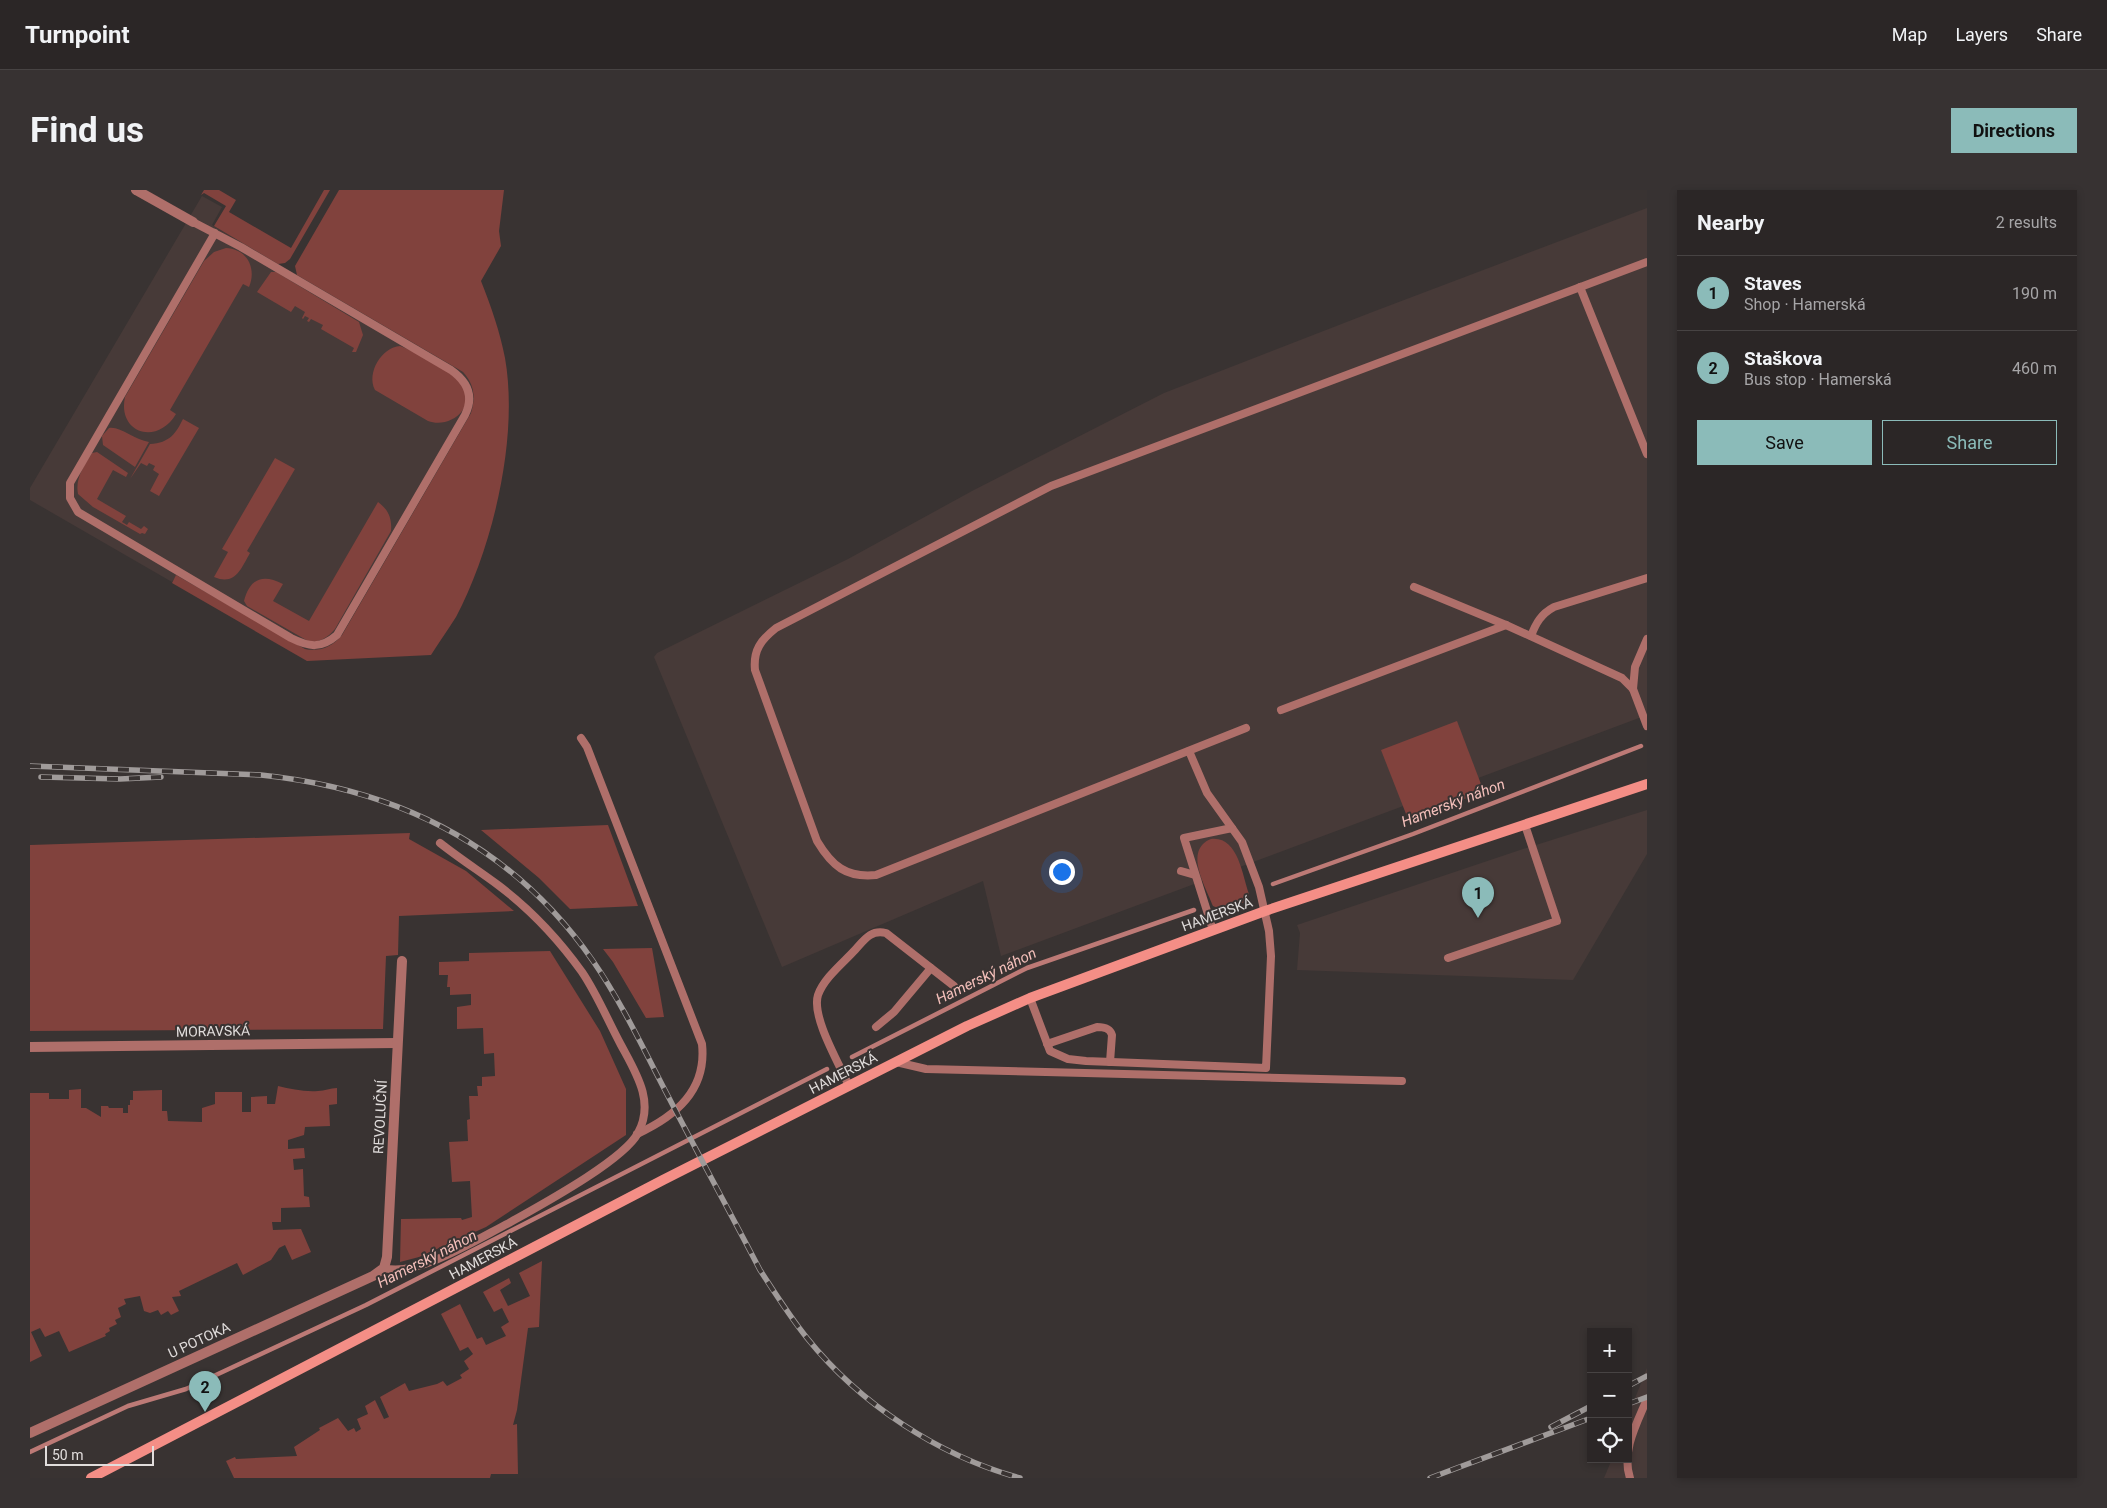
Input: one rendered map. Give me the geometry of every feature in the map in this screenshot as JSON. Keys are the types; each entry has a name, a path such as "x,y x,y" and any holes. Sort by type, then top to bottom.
{"street":[{"path":"136,190 193,222"},
{"name":"HAMERSKÁ","path":"91,1478 654,1185 967,1026 1030,998 1265,911 1647,784"},
{"name":"REVOLUČNÍ","path":"382,1270 386,1257 402,961"},
{"name":"MORAVSKÁ","path":"30,1047 397,1043"},
{"name":"U POTOKA","path":"30,1433 382,1270"}],"lane":[{"path":"193,222 215,233 452,370 461,377 468,391 470,400 464,415 337,635 331,641 318,646 303,644 291,638 185,576 78,512 70,498 70,483 215,233"},
{"path":"1246,728 876,875 860,877 846,872 833,864 817,841 755,670 756,652 760,643 776,628 1051,486 1647,262"},
{"path":"1580,287 1647,454"},
{"path":"1531,636 1537,622 1546,611 1647,578"},
{"path":"1414,587 1506,625 1622,678 1633,689 1647,726"},
{"path":"1281,710 1506,625"},
{"path":"1633,689 1635,667 1647,639"},
{"path":"382,1270 393,1270 428,1263 499,1228 579,1182 618,1155 638,1134 666,1118 690,1095 696,1086 702,1068 702,1044 587,747 581,738"},
{"path":"1030,998 1050,1051 1068,1059 1266,1068 1271,949 1265,911 1259,887 1242,842 1208,793 1189,750"},
{"path":"1448,958 1557,921 1525,825"},
{"path":"1213,930 1181,839 1232,828"},
{"path":"440,843 499,885 522,905 548,930 582,973 642,1087 645,1097 645,1110 638,1134"},
{"path":"1181,871 1195,875"},
{"path":"849,1086 827,1038 818,1010 818,995 823,986 868,936 876,932 886,932 954,986"},
{"path":"876,1027 894,1012 931,968"},
{"path":"1047,1044 1097,1027 1106,1028 1111,1031 1112,1035 1110,1062"},
{"path":"896,1062 926,1070 1402,1081"},
{"path":"1630,1478 1629,1448 1647,1399"}],"shaded area":[{"path":"204,190 219,190 236,200 229,212 291,248 324,190 330,190 290,259 285,263 278,264 214,226 226,206 204,193 201,195"},
{"path":"339,190 504,190 499,231 501,246 481,281 501,339 508,389 508,422 500,491 481,558 469,589 456,617 431,655 307,661 172,583 176,575 305,649 321,649 334,643 342,635 471,413 473,391 470,381 463,372 297,275 295,266"},
{"path":"202,196 222,207 212,225 463,372 469,378 472,387 474,404 471,413 341,635 337,641 322,650 313,651 297,646 176,576 172,582 30,500 30,488"},
{"path":"1647,208 1647,715 1001,956 983,881 782,967 654,657 657,653 848,559 972,491 1164,393"},
{"path":"226,248 240,252 248,261 252,273 249,287 243,284 170,410 176,414 168,424 159,430 140,431 133,427 127,419 124,409 125,397 204,261 214,252"},
{"path":"271,272 276,272 359,322 363,335 356,352 352,352 354,348 321,329 323,325 311,319 309,322 307,321 309,318 305,316 303,319 305,312 295,306 291,312 257,292"},
{"path":"400,346 434,363 458,380 466,393 464,409 459,415 445,422 436,423 428,421 375,390 373,376 377,362 387,351 393,347"},
{"path":"183,419 199,428 159,496 150,491 159,474 153,470 155,466 149,463 147,466 141,463 130,479 150,444 163,442 171,436 178,429"},
{"path":"109,428 118,429 149,442 135,467 103,445 102,436"},
{"path":"97,452 128,473 126,477 113,470 97,499 126,516 122,522 127,525 129,522 141,529 144,526 148,529 145,534 140,534 93,507 78,494 77,488 81,472 92,453"},
{"path":"275,458 295,469 247,551 250,553 237,574 227,579 214,577 228,552 222,549"},
{"path":"378,502 389,515 391,531 335,629 329,635 320,640 308,641 247,606 244,601 253,583 258,580 269,579 283,584 273,601 309,621"},
{"path":"1457,721 1484,792 1408,819 1381,750"},
{"path":"1647,810 1647,854 1573,980 1297,970 1300,933 1297,925 1523,849"},
{"path":"608,825 638,906 570,909 539,878 481,830"},
{"path":"410,833 409,839 466,871 514,911 399,916 398,955 386,956 383,1029 30,1031 30,845"},
{"path":"1211,839 1220,840 1227,844 1238,858 1249,894 1246,902 1220,909 1213,906 1202,879 1197,860 1203,844"},
{"path":"652,948 664,1017 646,1018 613,962 603,949"},
{"path":"550,951 600,1031 626,1089 626,1135 486,1227 419,1257 400,1262 401,1219 461,1218 462,1220 472,1217 470,1181 452,1182 449,1142 468,1141 467,1120 470,1119 469,1096 478,1096 477,1086 482,1086 482,1077 495,1076 494,1053 484,1054 483,1028 457,1029 457,1007 471,1005 471,994 450,995 450,987 447,987 448,975 439,975 439,962 469,961 469,953"},
{"path":"278,1086 308,1091 337,1088 337,1104 329,1105 330,1126 305,1127 304,1135 288,1140 288,1149 304,1148 305,1158 293,1159 294,1170 303,1169 304,1196 309,1197 310,1207 281,1208 281,1222 272,1222 273,1230 301,1229 311,1252 292,1260 285,1245 279,1248 271,1260 243,1275 237,1263 179,1291 181,1296 172,1297 179,1311 171,1315 168,1311 161,1315 158,1310 150,1313 144,1311 140,1296 124,1299 126,1304 118,1308 121,1317 115,1320 117,1324 109,1328 110,1331 105,1334 106,1336 69,1352 59,1331 45,1337 40,1328 31,1332 42,1356 30,1362 30,1093 49,1093 49,1099 69,1099 69,1090 81,1089 81,1108 86,1108 101,1117 101,1106 123,1108 123,1113 128,1113 128,1105 130,1105 130,1100 133,1100 133,1091 162,1090 162,1111 167,1111 168,1121 202,1122 202,1108 215,1104 215,1092 242,1092 242,1112 251,1112 251,1097 267,1096 267,1104 275,1104"},
{"path":"542,1261 539,1327 528,1328 517,1410 513,1425 517,1424 518,1474 491,1474 490,1478 234,1478 226,1461 235,1457 236,1459 297,1456 294,1447 320,1430 319,1428 338,1418 348,1431 354,1428 356,1432 361,1429 357,1419 368,1414 365,1406 375,1400 384,1419 389,1417 380,1397 405,1383 409,1391 443,1381 447,1386 462,1378 460,1375 469,1369 464,1361 473,1354 468,1347 460,1351 441,1314 460,1304 477,1339 482,1337 486,1345 506,1336 501,1327 509,1322 502,1308 494,1312 483,1292 509,1278 511,1283 500,1290 508,1306 530,1296 519,1273"},
{"path":"1647,1368 1647,1478 1604,1478 1610,1463 1632,1463 1632,1406"}],"waterway":[{"name":"Hamerský náhon","path":"1273,884 1413,834 1641,746"},
{"name":"Hamerský náhon","path":"852,1057 1027,968 1194,910"},
{"name":"Hamerský náhon","path":"30,1452 128,1406 186,1389 366,1305 827,1069"}],"railway":[{"path":"30,766 261,775 311,782 359,794 405,810 448,830 489,855 526,885 561,921 604,977 760,1270 807,1338 851,1385 876,1406 903,1424 960,1456 1020,1478"},
{"path":"41,777 120,779 161,777"},
{"path":"1632,1384 1647,1376"},
{"path":"1632,1403 1647,1397"},
{"path":"1551,1427 1587,1408"},
{"path":"1430,1478 1587,1419"}],"place":[{"name":"Staves","path":"1478,918"},
{"name":"Staškova","path":"205,1412"}]}
